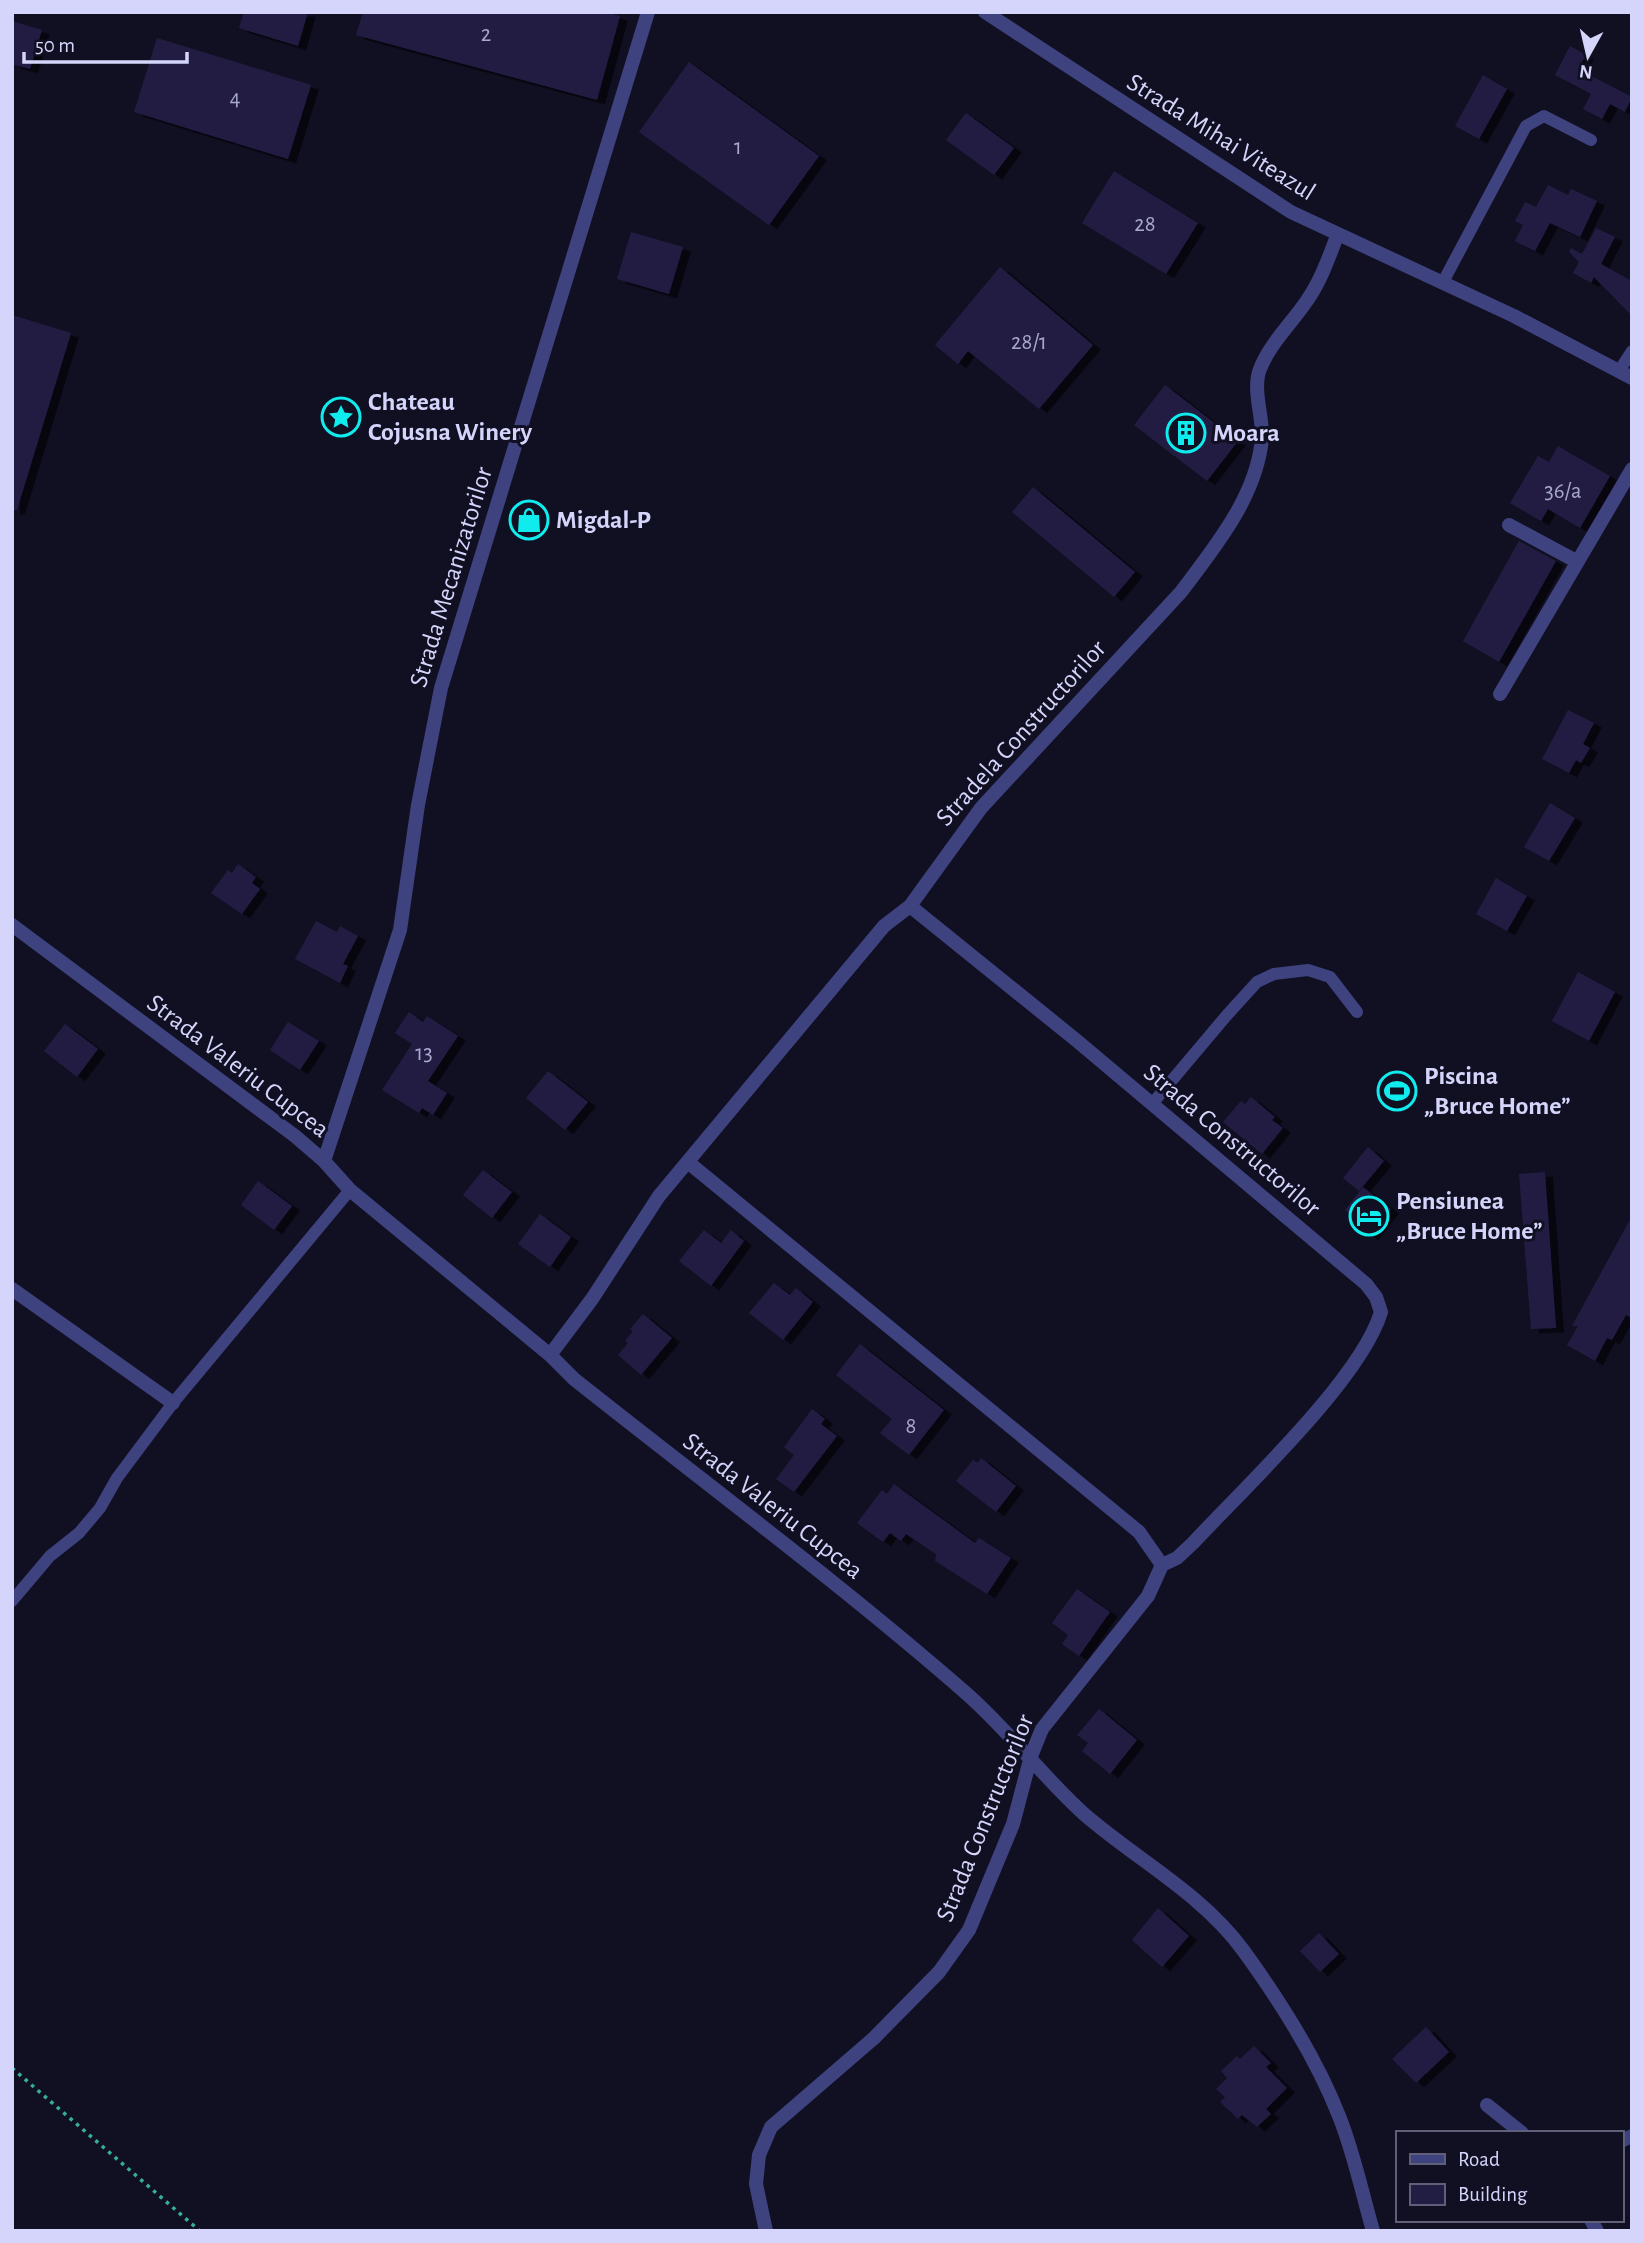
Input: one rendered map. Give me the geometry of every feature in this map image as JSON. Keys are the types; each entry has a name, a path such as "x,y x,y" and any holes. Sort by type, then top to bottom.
{"street":[{"name":"Strada Mecanizatorilor","path":"324,1161 400,930 418,806 445,675 648,12"},
{"name":"Strada Mihai Viteazul","path":"985,12 1230,176 1338,236 1443,282 1625,374"},
{"name":"Stradela Constructorilor","path":"550,1354 592,1299 659,1196 884,926 910,906 981,808 1181,592 1225,531 1248,489 1258,463 1262,437 1258,373 1265,358 1309,297 1338,236"},
{"path":"1500,694 1632,469"},
{"path":"1509,525 1576,561"},
{"name":"Strada Constructorilor","path":"766,2231 755,2184 759,2155 771,2127 874,2038 939,1972 969,1930 1013,1824 1031,1756 1042,1729 1148,1596 1162,1565 1177,1558 1193,1543 1328,1398 1367,1341 1381,1312 1376,1297 1366,1284 910,906"},
{"name":"Strada Valeriu Cupcea","path":"12,925 324,1161 350,1190 550,1354 574,1379 769,1531 965,1693 1031,1756 1082,1812 1188,1892 1242,1949 1292,2024 1339,2116 1373,2231"},
{"path":"689,1163 1139,1532 1162,1565"},
{"path":"12,1289 173,1403"},
{"path":"1487,2105 1520,2131"}],"lane":[{"path":"1443,282 1526,126 1544,116 1591,140"},
{"name":"Strada Mihai Viteazul","path":"1625,374 1632,351"},
{"path":"1152,1104 1257,982 1274,974 1308,970 1330,977 1357,1013"},
{"path":"12,1601 50,1556 79,1533 100,1508 117,1478 173,1403 350,1190"}],"path":[{"path":"12,2068 200,2231"}],"building":[{"path":"244,12 308,12 298,46 239,28"},
{"path":"363,12 604,12 620,16 597,100 356,35"},
{"path":"12,21 42,30 30,69 12,64"},
{"path":"157,38 311,85 288,159 134,112"},
{"path":"1570,46 1586,55 1578,69 1632,97 1625,112 1610,104 1602,119 1583,109 1591,94 1555,75"},
{"path":"689,62 819,156 769,225 639,132"},
{"path":"1483,75 1507,89 1479,139 1455,126"},
{"path":"966,113 1014,148 994,175 946,140"},
{"path":"1114,171 1198,223 1166,274 1082,223"},
{"path":"1548,185 1568,195 1571,189 1597,201 1580,237 1550,223 1535,251 1515,241 1523,225 1515,221 1525,202 1536,207"},
{"path":"1596,228 1615,237 1601,264 1632,281 1632,316 1594,277 1591,283 1573,273 1579,262 1569,252 1571,248 1582,254"},
{"path":"631,232 683,247 669,294 617,279"},
{"path":"1000,267 1093,345 1039,409 968,351 958,364 935,345"},
{"path":"12,315 71,333 17,510 12,510"},
{"name":"Moara","path":"1165,385 1238,441 1207,481 1134,425"},
{"path":"1558,446 1610,476 1580,528 1548,509 1541,521 1510,503 1538,456 1549,462"},
{"path":"1033,487 1135,572 1114,597 1012,512"},
{"path":"1519,541 1556,561 1499,662 1463,641"},
{"path":"1568,710 1594,723 1583,744 1590,748 1581,763 1576,760 1569,773 1542,759"},
{"path":"1550,803 1575,818 1549,861 1524,847"},
{"path":"238,864 256,877 252,883 260,889 242,914 211,893 228,870 232,873"},
{"path":"1496,878 1527,896 1507,931 1476,914"},
{"path":"316,921 337,932 340,926 358,936 343,964 348,966 340,983 295,959"},
{"path":"1578,972 1615,992 1589,1041 1552,1021"},
{"path":"409,1012 423,1022 427,1016 458,1036 428,1081 447,1093 433,1115 422,1108 419,1113 382,1090 412,1044 395,1033"},
{"path":"288,1022 319,1041 300,1070 270,1050"},
{"path":"65,1024 98,1049 77,1077 44,1051"},
{"path":"548,1071 588,1102 565,1130 526,1098"},
{"path":"1251,1097 1275,1117 1272,1120 1283,1128 1262,1154 1223,1122 1241,1101 1245,1104"},
{"path":"1368,1147 1384,1161 1359,1191 1343,1178"},
{"path":"483,1170 512,1192 492,1218 463,1195"},
{"path":"1545,1172 1556,1328 1531,1329 1519,1174"},
{"path":"258,1181 292,1206 274,1230 241,1205"},
{"path":"1363,1187 1391,1209 1370,1236 1350,1220 1353,1216 1345,1210"},
{"path":"540,1214 571,1237 550,1267 518,1244"},
{"path":"1632,1216 1632,1318 1626,1315 1612,1340 1607,1338 1595,1361 1567,1345 1578,1326 1572,1326"},
{"path":"704,1230 721,1243 731,1230 744,1241 711,1286 679,1261"},
{"path":"774,1283 790,1295 796,1288 813,1302 783,1340 749,1313"},
{"path":"643,1314 672,1338 641,1375 618,1355 628,1343 625,1341 633,1331 630,1329"},
{"path":"860,1344 944,1410 909,1455 880,1433 892,1419 836,1375"},
{"path":"812,1409 825,1419 821,1424 837,1436 794,1492 776,1479 794,1455 784,1447"},
{"path":"981,1458 1016,1486 996,1512 956,1481 973,1460 978,1463"},
{"path":"894,1484 975,1543 979,1538 1011,1558 987,1594 935,1561 936,1554 906,1534 901,1541 890,1533 883,1542 857,1523 882,1490 887,1494"},
{"path":"1077,1589 1110,1612 1079,1656 1062,1644 1068,1635 1052,1623"},
{"path":"1099,1709 1137,1740 1110,1774 1082,1751 1088,1743 1077,1735"},
{"path":"1158,1908 1189,1936 1162,1967 1132,1940"},
{"path":"1319,1933 1339,1954 1320,1972 1300,1951"},
{"path":"1426,2027 1449,2052 1416,2083 1392,2059"},
{"path":"1254,2046 1271,2063 1266,2067 1287,2088 1266,2109 1271,2114 1257,2127 1242,2115 1238,2119 1220,2102 1225,2097 1216,2089 1227,2078 1221,2071 1237,2056 1240,2059"}],"place":[{"name":"Chateau Cojusna Winery","path":"341,417"},
{"name":"Moara","path":"1186,433"},
{"name":"Migdal-P","path":"529,520"},
{"name":"Piscina „Bruce Home”","path":"1397,1091"},
{"name":"Pensiunea „Bruce Home”","path":"1369,1216"}]}
